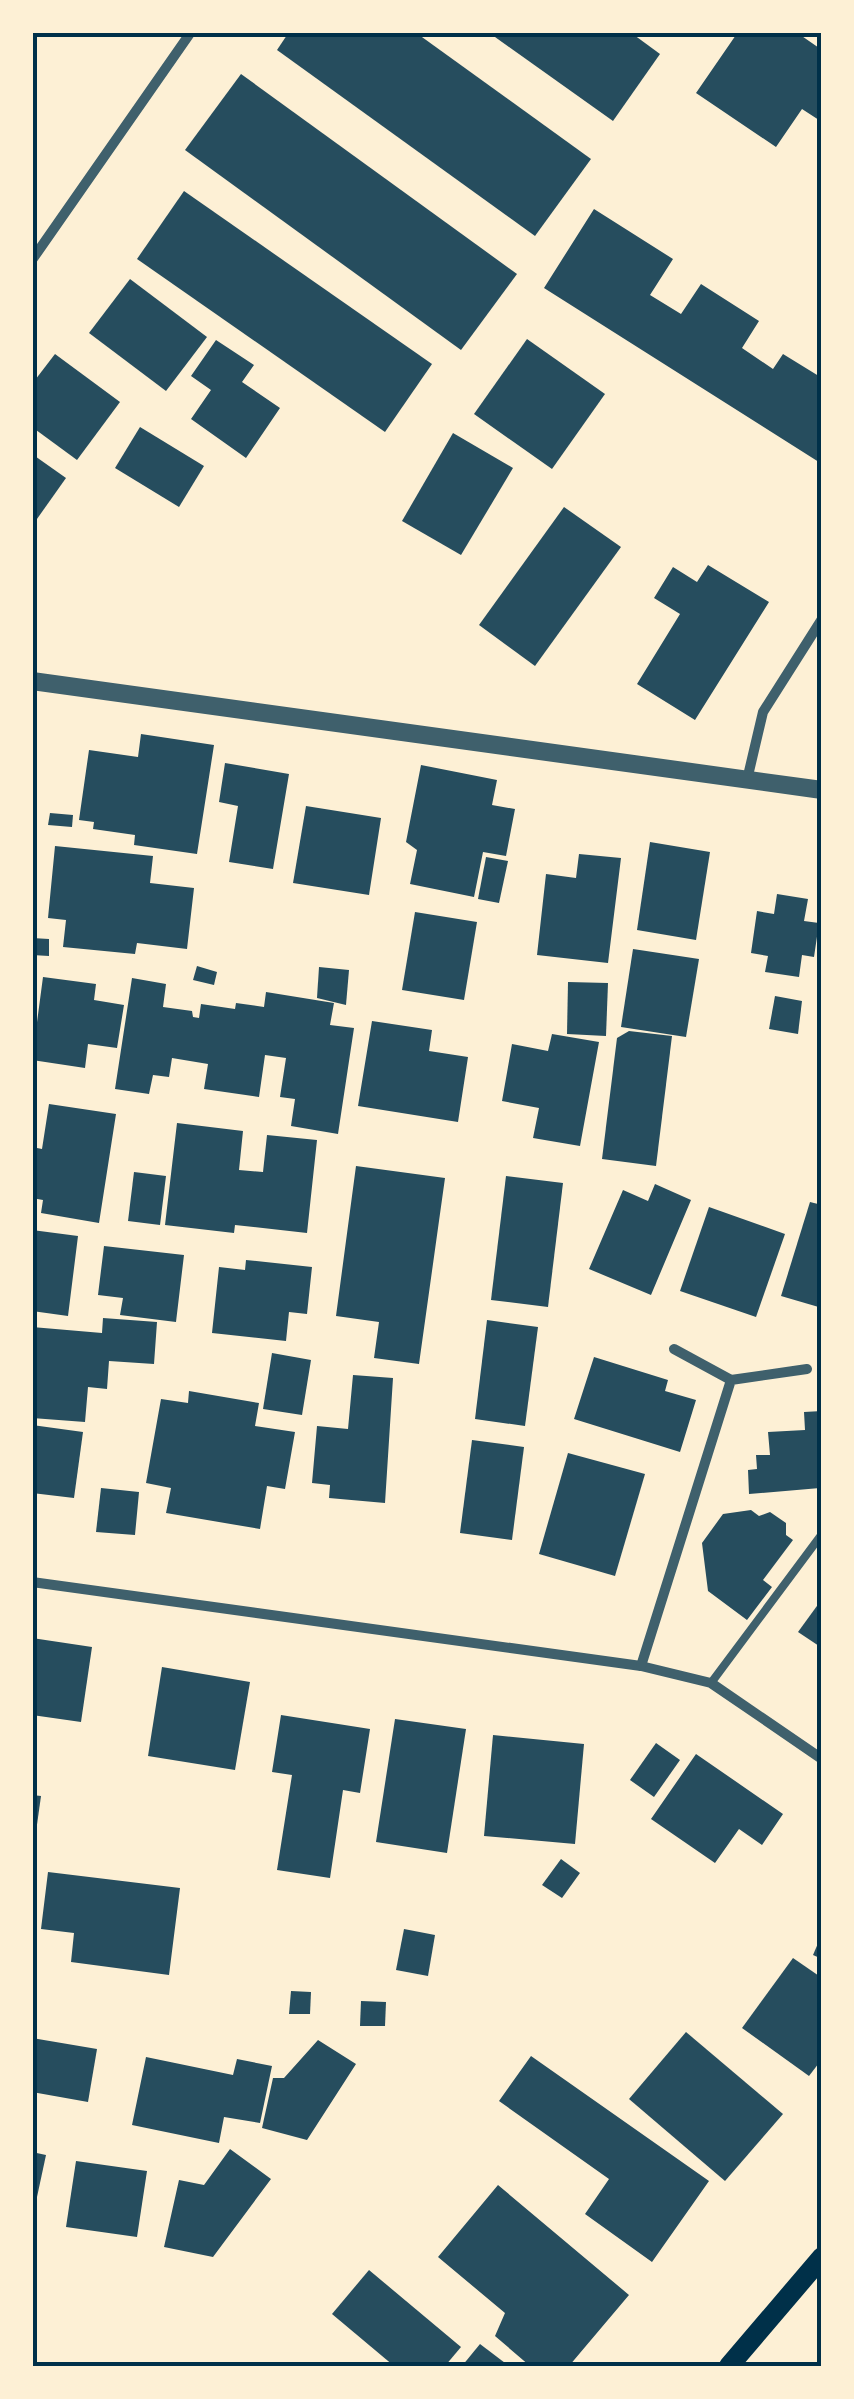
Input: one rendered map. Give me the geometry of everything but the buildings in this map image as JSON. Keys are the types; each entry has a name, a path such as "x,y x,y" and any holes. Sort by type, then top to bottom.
{"main road":[{"path":"729,2366 822,2256"}],"street":[{"path":"32,260 191,32"},
{"path":"747,780 763,712 822,620"},
{"path":"32,681 822,790"},
{"path":"674,1350 731,1380 807,1369"},
{"path":"641,1666 731,1380"},
{"path":"32,1582 641,1666 712,1683 822,1759"}],"lane":[{"path":"712,1683 822,1534"}]}
